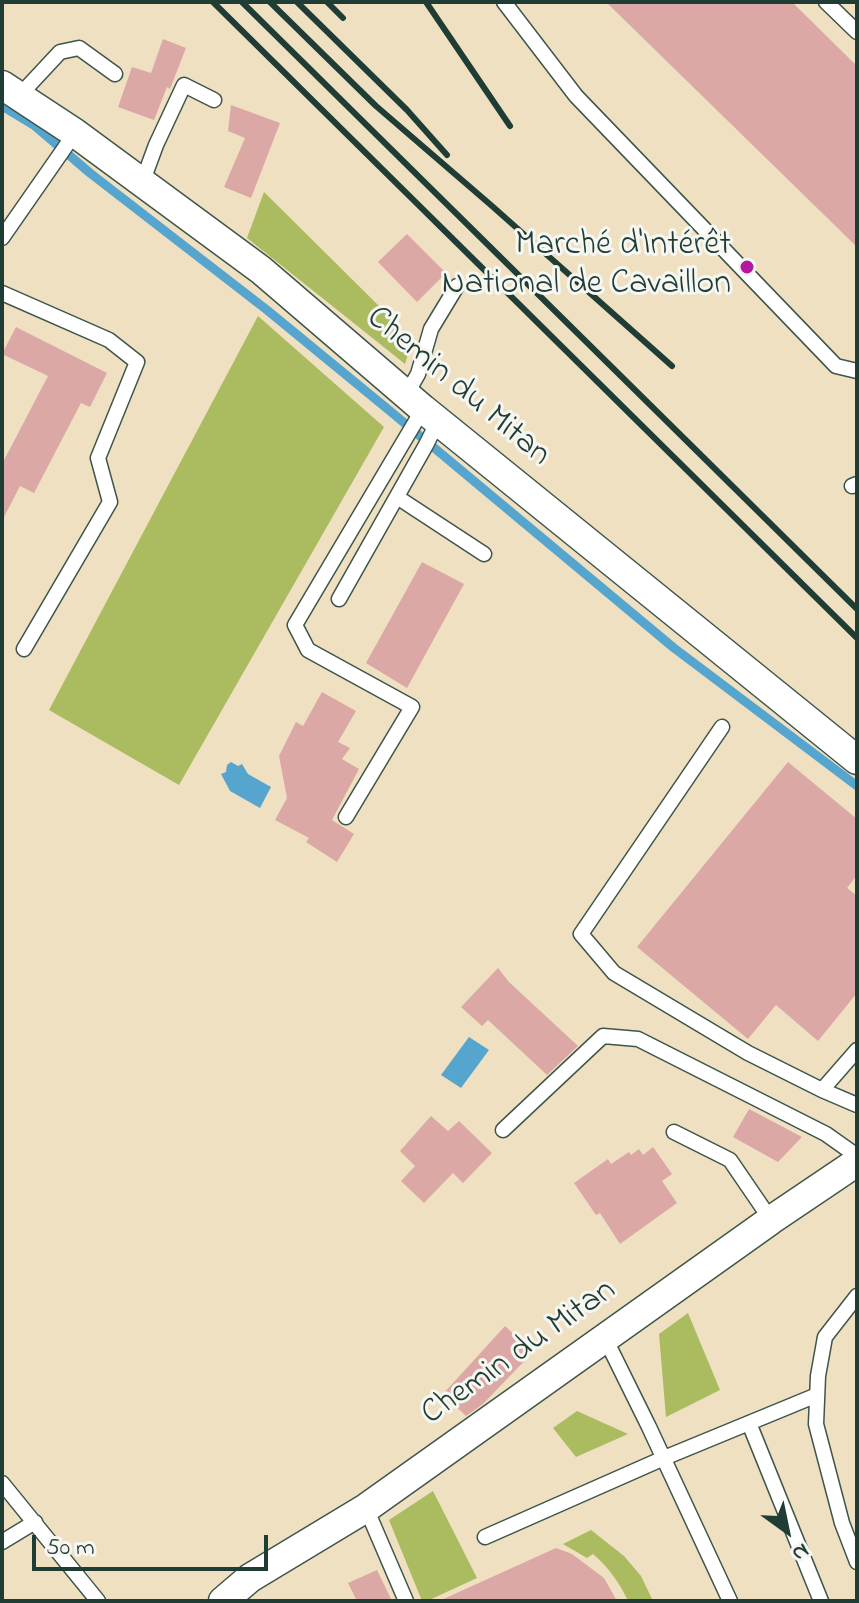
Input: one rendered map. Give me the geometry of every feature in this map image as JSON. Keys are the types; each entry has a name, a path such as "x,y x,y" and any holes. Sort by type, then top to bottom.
{"street":[{"name":"Chemin du Mitan","path":"11,90 75,133 261,270 422,408 857,760"},
{"name":"Chemin du Mitan","path":"223,1601 250,1578 366,1508 857,1159"}],"lane":[{"path":"504,2 576,96 836,366 857,371"},
{"path":"826,2 857,32"},
{"path":"11,90 60,52 79,48 115,74"},
{"path":"142,183 184,85 214,100"},
{"path":"2,238 75,133"},
{"path":"339,599 426,445 418,374 431,329 457,286"},
{"path":"2,293 109,340 137,362 98,458 110,502 24,649"},
{"path":"346,817 412,707 308,650 295,625 422,408"},
{"path":"397,497 484,554"},
{"path":"722,727 581,934 614,973 748,1053 857,1105"},
{"path":"503,1130 603,1036 638,1039 826,1134 857,1159"},
{"path":"822,1090 857,1050"},
{"path":"674,1132 730,1160 771,1220"},
{"path":"857,1296 825,1337 818,1376 816,1424 842,1523 857,1562"},
{"path":"605,1338 730,1601"},
{"path":"485,1537 817,1395"},
{"path":"749,1423 821,1601"},
{"path":"2,1483 98,1601"},
{"path":"366,1508 406,1601"},
{"path":"842,1523 857,1516"},
{"path":"2,1542 35,1522"}],"green space":[{"path":"264,192 399,329 407,343 405,364 247,238"},
{"path":"258,316 384,427 179,785 49,710"},
{"path":"688,1313 720,1390 666,1417 659,1334"},
{"path":"577,1411 628,1434 576,1457 553,1428"},
{"path":"433,1491 477,1578 422,1601 389,1520"},
{"path":"591,1530 624,1556 641,1576 653,1601 628,1601 613,1576 593,1554 587,1558 563,1544"}],"water":[{"path":"231,762 238,766 242,764 248,774 271,787 260,808 230,791 221,774 226,772"},
{"path":"469,1037 489,1050 461,1088 441,1075"}],"building":[{"path":"606,2 792,2 857,66 857,247"},
{"path":"163,39 186,48 154,120 118,107 132,67 151,73"},
{"path":"231,105 280,123 251,198 224,187 245,138 228,131"},
{"path":"407,234 446,273 417,302 378,262"},
{"path":"16,327 107,373 90,407 81,403 34,493 20,486 2,521 2,464 48,376 2,354"},
{"path":"422,562 464,584 407,688 366,663"},
{"path":"322,692 356,711 338,742 350,748 342,759 359,769 332,820 354,834 337,862 306,842 309,838 275,820 287,798 279,756 296,722 303,726"},
{"path":"788,762 857,819 857,875 847,888 857,896 857,993 818,1041 776,1005 748,1039 637,947"},
{"path":"498,968 578,1046 547,1075 488,1020 482,1026 461,1007"},
{"path":"749,1109 802,1137 778,1162 733,1137"},
{"path":"431,1116 448,1131 459,1121 492,1153 463,1183 453,1173 424,1203 401,1181 415,1166 400,1151"},
{"path":"653,1147 672,1174 662,1181 677,1203 620,1244 600,1213 596,1215 574,1183 608,1159 611,1164 629,1152 631,1155 639,1149 643,1155"},
{"path":"505,1326 533,1352 483,1404 466,1416 443,1394"},
{"path":"556,1548 572,1554 604,1578 617,1601 439,1601"},
{"path":"377,1570 392,1601 357,1601 348,1583"}],"waterway":[{"path":"2,106 35,126 90,173 267,310 674,648 857,786"}],"railway":[{"path":"213,2 857,638"},
{"path":"242,2 857,609"},
{"path":"270,2 376,106 672,366"},
{"path":"297,2 407,110 447,155"},
{"path":"327,2 343,18"},
{"path":"426,2 510,126"}],"place":[{"name":"Marché d'Intérêt National de Cavaillon","path":"747,267"}]}
